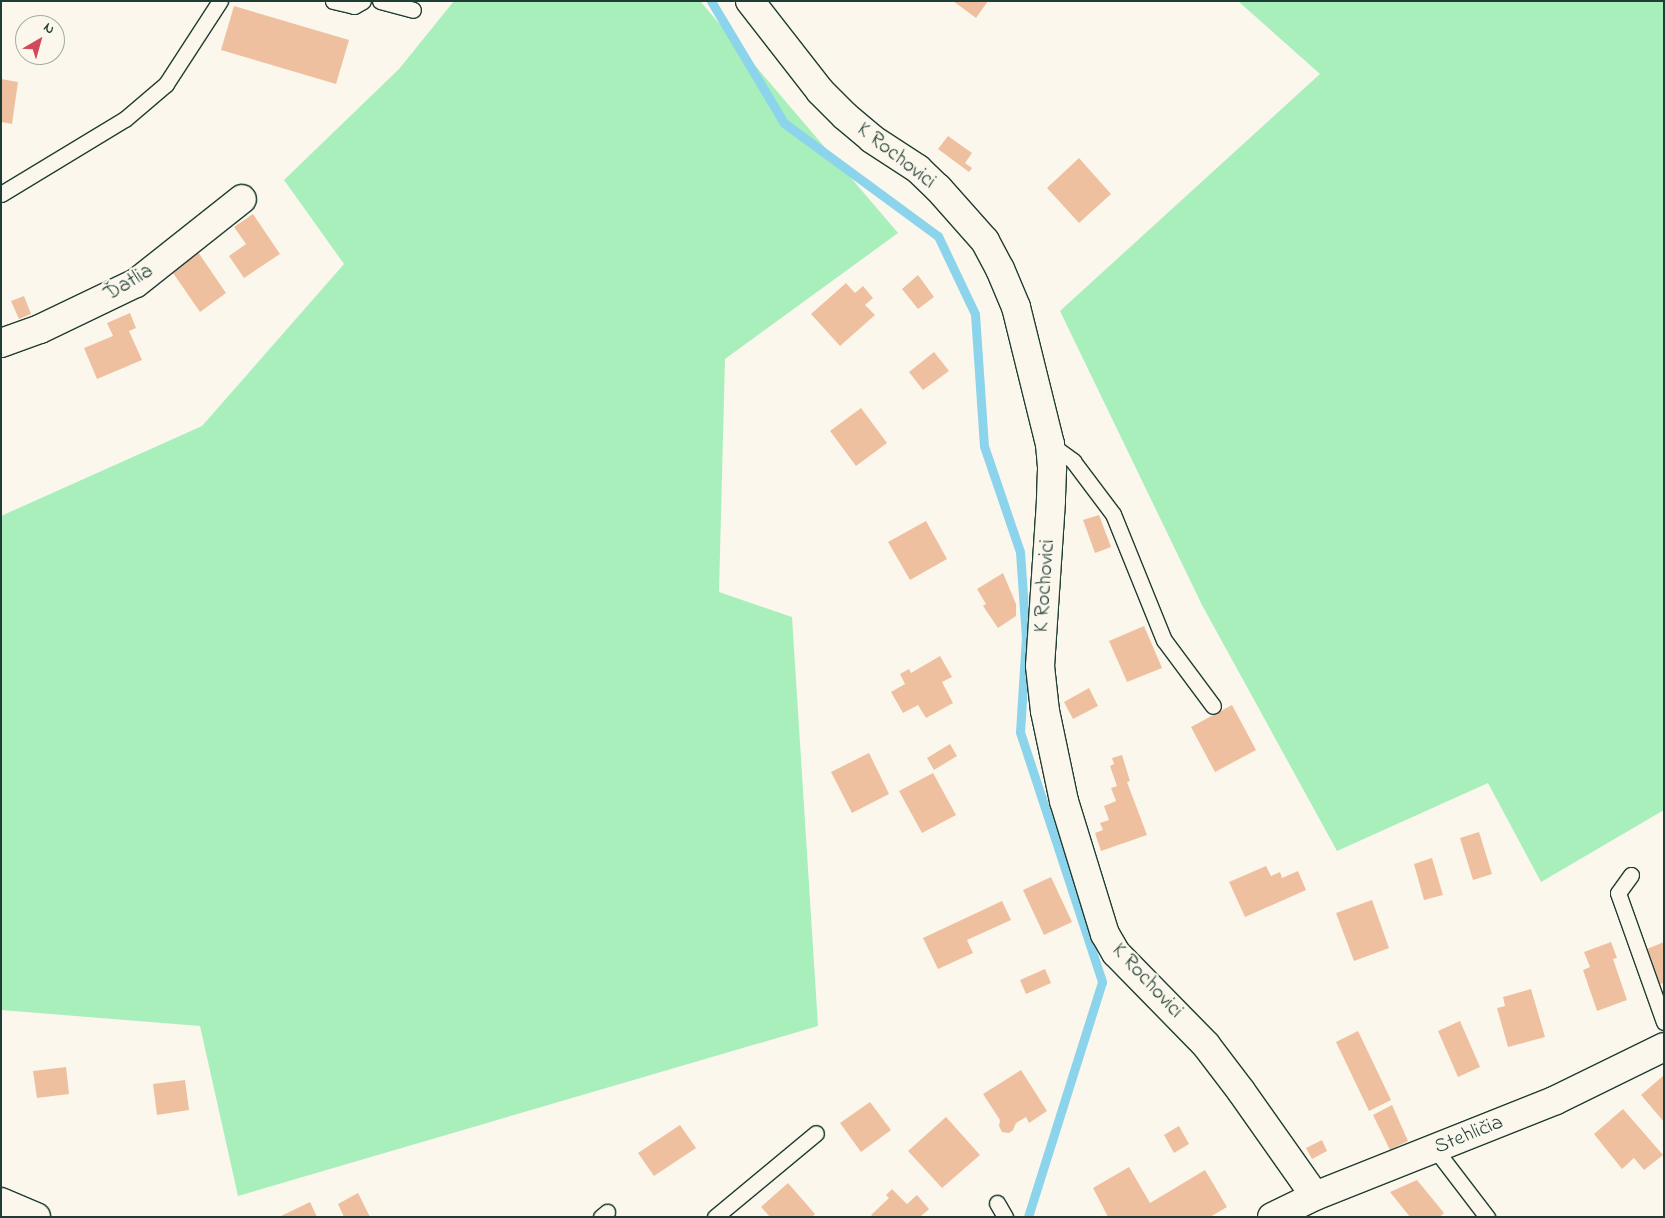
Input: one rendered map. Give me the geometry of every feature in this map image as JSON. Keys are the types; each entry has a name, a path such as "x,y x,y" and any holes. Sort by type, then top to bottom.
{"street":[{"name":"K Rochovici","path":"750,1 820,91 844,116 872,139 918,169 962,213 985,241 1000,268 1016,307 1050,444 1052,493 1040,666 1045,711 1064,801 1105,934 1116,953 1206,1045 1252,1105 1315,1196"},
{"name":"Ďatlia","path":"1,343 40,329 136,283 242,199"},
{"name":"Stehličia","path":"1272,1217 1315,1196 1556,1100 1664,1047"},
{"path":"1,1202 36,1217"}],"lane":[{"path":"1,194 125,119 166,84 220,1"},
{"path":"333,1 354,6 363,1"},
{"path":"380,1 413,10"},
{"path":"1050,444 1073,461 1113,514 1164,640 1213,706"},
{"path":"1631,875 1618,893 1664,1022"},
{"path":"715,1217 816,1133"},
{"path":"1435,1149 1487,1217"},
{"path":"997,1203 1005,1217"}],"green space":[{"path":"454,1 700,1 898,233 725,359 719,592 792,617 818,1026 238,1196 200,1026 1,1010 1,516 202,426 344,264 284,180 399,69"},
{"path":"1238,1 1664,1 1664,810 1541,882 1488,783 1337,851 1202,605 1060,311 1320,74"}],"building":[{"path":"953,1 988,1 976,18"},
{"path":"234,6 349,40 336,84 221,50"},
{"path":"1,79 18,82 12,124 1,122"},
{"path":"948,136 972,153 965,163 972,168 969,172 938,149"},
{"path":"1079,158 1111,194 1079,223 1047,188"},
{"path":"253,214 280,254 244,278 229,256 246,244 234,227"},
{"path":"198,252 226,293 200,312 171,270"},
{"path":"918,275 934,297 918,309 902,289"},
{"path":"846,283 855,293 863,286 873,298 865,305 875,315 840,346 811,314"},
{"path":"24,296 31,314 19,319 11,301"},
{"path":"130,313 136,328 129,331 142,360 97,379 84,348 113,336 107,323"},
{"path":"934,352 949,371 923,390 909,372"},
{"path":"861,408 887,443 856,466 830,431"},
{"path":"1099,515 1111,547 1095,553 1083,520"},
{"path":"926,521 947,559 910,580 888,542"},
{"path":"1003,573 1016,604 1016,616 998,628 983,606 986,604 977,589"},
{"path":"1144,626 1162,668 1127,682 1109,641"},
{"path":"940,656 952,677 942,682 953,703 926,718 918,705 903,713 891,692 905,684 900,674 909,669 911,673"},
{"path":"1089,688 1098,706 1073,719 1064,702"},
{"path":"1232,705 1256,750 1215,772 1191,727"},
{"path":"950,744 957,756 934,770 927,758"},
{"path":"869,753 889,794 852,813 831,772"},
{"path":"1122,755 1130,781 1127,782 1147,835 1101,851 1095,833 1103,830 1100,823 1109,820 1104,806 1116,801 1111,788 1117,786 1110,766 1114,764 1112,758"},
{"path":"933,773 956,815 922,833 899,791"},
{"path":"1479,832 1492,874 1473,880 1460,838"},
{"path":"1432,858 1443,895 1424,900 1414,864"},
{"path":"1266,866 1271,876 1280,872 1282,878 1298,871 1306,890 1245,917 1229,882"},
{"path":"1051,877 1072,922 1044,935 1023,890"},
{"path":"1372,900 1389,948 1354,961 1336,913"},
{"path":"1002,901 1011,920 967,940 973,953 938,969 923,938"},
{"path":"1611,942 1617,958 1613,959 1627,1000 1597,1011 1583,970 1590,967 1584,952"},
{"path":"1664,942 1664,983 1660,984 1647,949"},
{"path":"1045,969 1051,983 1026,994 1020,980"},
{"path":"1531,989 1545,1037 1508,1047 1497,1008 1505,1006 1503,997"},
{"path":"1460,1021 1480,1067 1458,1077 1438,1031"},
{"path":"1358,1031 1391,1100 1369,1111 1336,1042"},
{"path":"66,1067 69,1094 37,1098 33,1071"},
{"path":"1021,1070 1047,1111 1029,1123 1026,1117 1016,1123 1013,1130 1009,1133 1002,1132 999,1126 1000,1120 983,1094"},
{"path":"1664,1075 1664,1122 1641,1095"},
{"path":"185,1080 189,1110 157,1115 153,1084"},
{"path":"870,1102 891,1130 861,1152 840,1123"},
{"path":"1392,1105 1408,1141 1390,1150 1373,1115"},
{"path":"1623,1109 1663,1155 1644,1170 1634,1158 1622,1169 1594,1134"},
{"path":"946,1117 980,1155 942,1188 908,1151"},
{"path":"680,1125 696,1148 654,1176 638,1153"},
{"path":"1179,1126 1189,1144 1174,1153 1164,1135"},
{"path":"1322,1140 1327,1151 1312,1159 1306,1148"},
{"path":"1129,1167 1150,1203 1205,1170 1227,1207 1210,1217 1108,1217 1093,1188"},
{"path":"1417,1180 1444,1213 1440,1217 1410,1217 1390,1192"},
{"path":"788,1183 815,1214 812,1217 770,1217 761,1207"},
{"path":"892,1189 907,1204 917,1195 929,1209 920,1217 873,1217 871,1215 889,1198 886,1195"},
{"path":"358,1193 370,1217 344,1217 338,1204"},
{"path":"310,1202 317,1217 279,1217"}],"waterway":[{"path":"711,1 784,123 938,236 975,314 984,446 1020,552 1026,637 1020,732 1102,982 1028,1217"}]}
